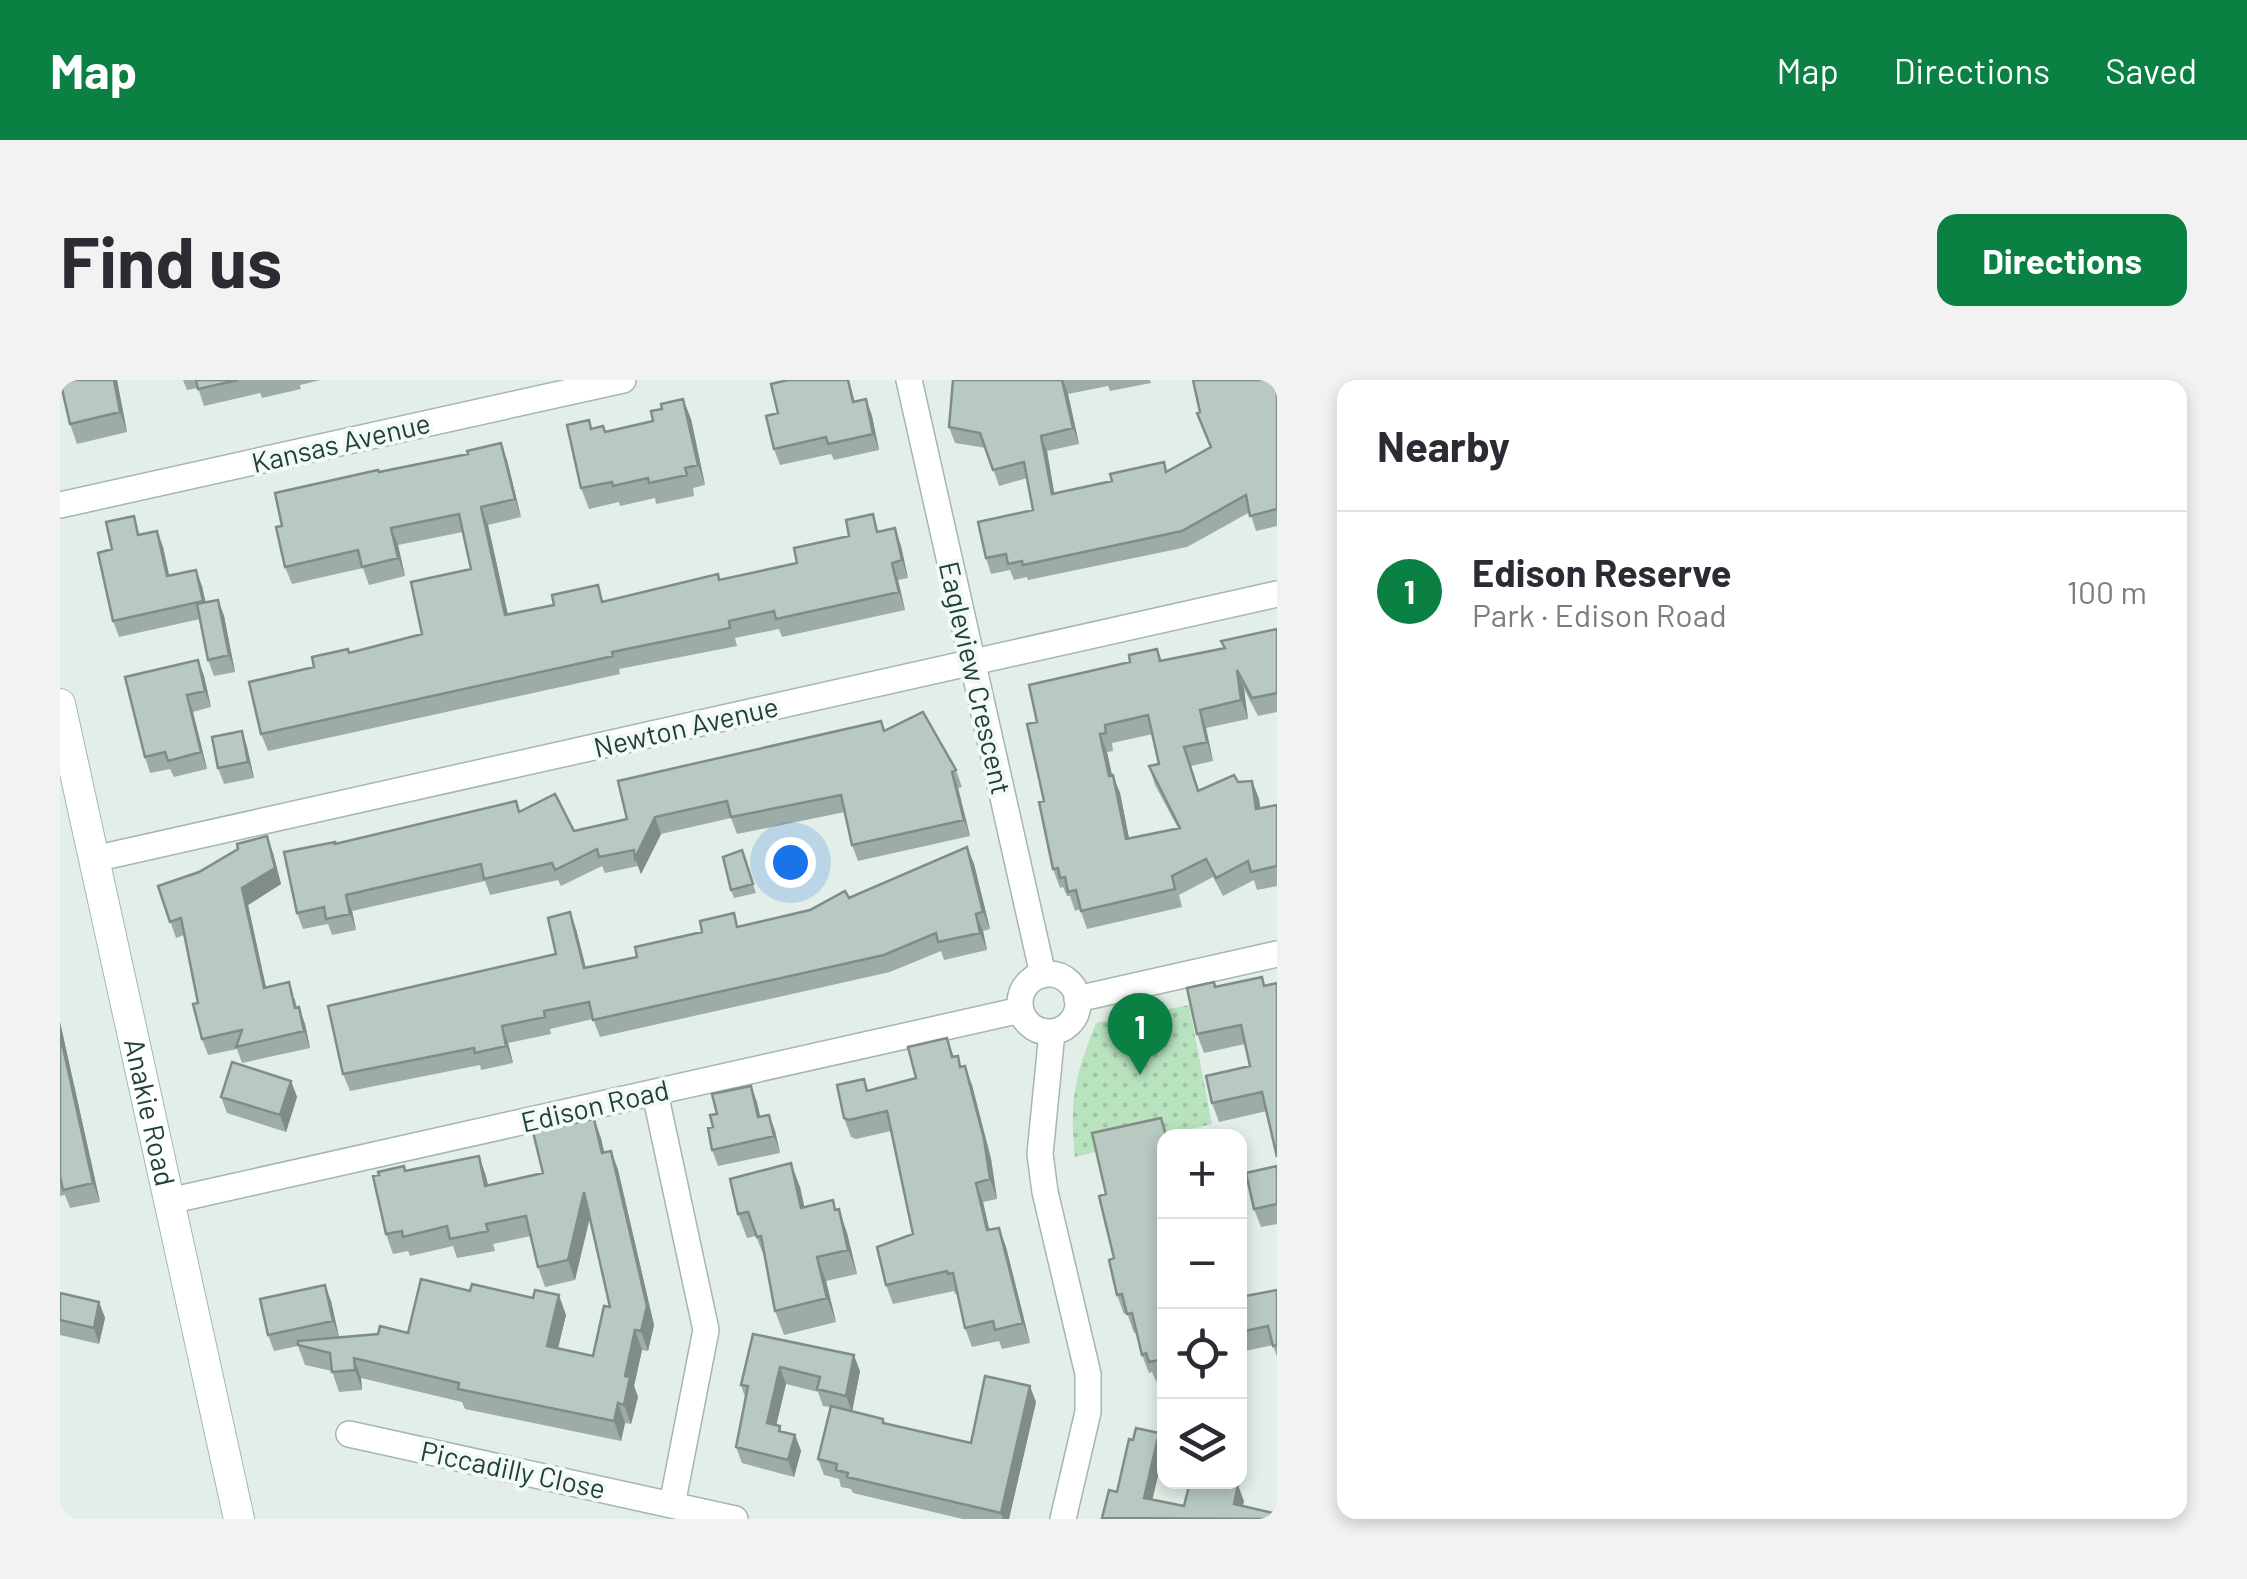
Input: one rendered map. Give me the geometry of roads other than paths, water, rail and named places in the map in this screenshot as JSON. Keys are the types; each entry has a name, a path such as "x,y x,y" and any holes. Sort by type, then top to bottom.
{"main road":[{"name":"Anakie Road","path":"60,704 239,1519"}],"street":[{"name":"Kansas Avenue","path":"60,505 623,380"},
{"name":"Eagleview Crescent","path":"909,380 1043,975"},
{"name":"Newton Avenue","path":"94,859 1277,594"},
{"path":"1077,1000 1277,954"},
{"path":"1043,975 1062,977 1077,1000 1074,1017 1052,1032 1036,1029 1021,1010 1020,1000 1027,984 1043,975"},
{"name":"Edison Road","path":"169,1200 1021,1010"},
{"path":"1052,1032 1040,1154 1088,1374 1088,1412 1063,1519"},
{"path":"654,1093 706,1330 672,1505"},
{"name":"Piccadilly Close","path":"349,1434 736,1519"}],"place":[{"name":"Edison Reserve","path":"1140,1075"}]}
